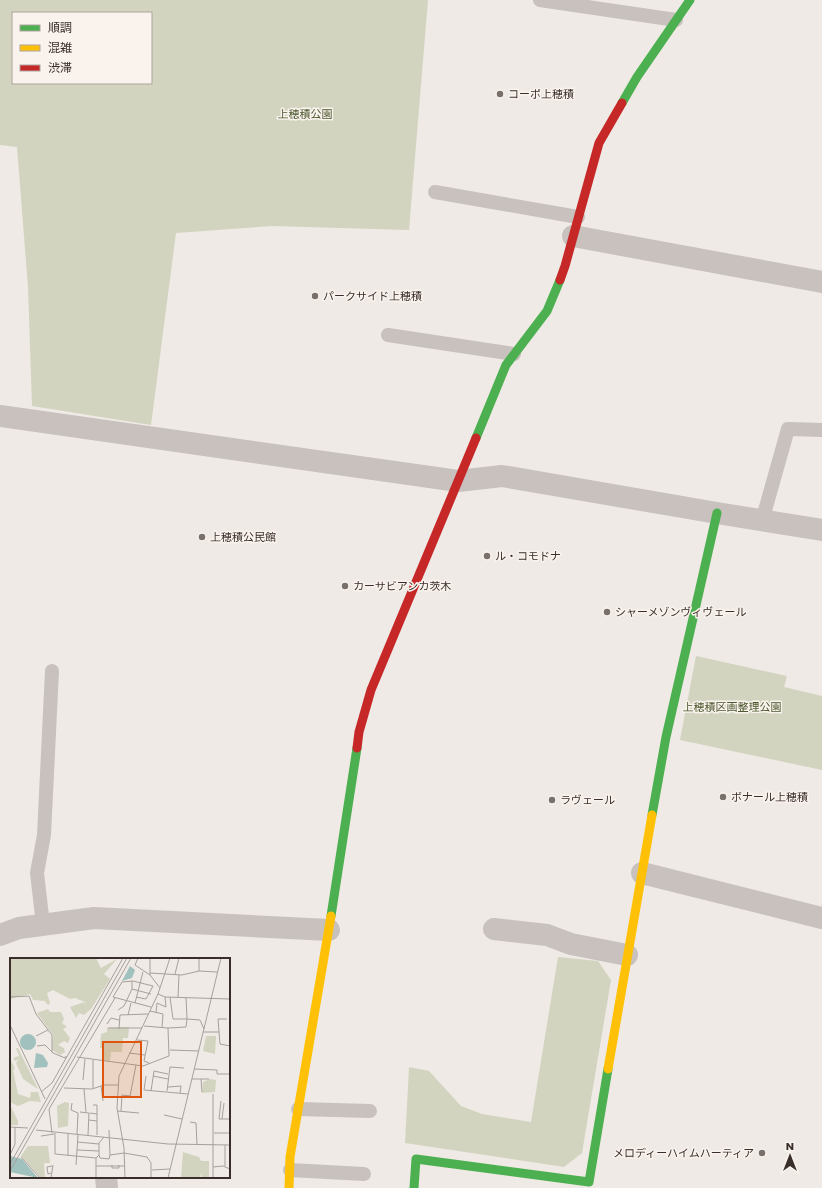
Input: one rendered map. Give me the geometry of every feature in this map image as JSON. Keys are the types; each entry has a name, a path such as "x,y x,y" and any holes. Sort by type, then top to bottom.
{"street":[{"path":"289,1188 290,1157 329,930 359,732 371,690 506,365 547,311 565,266 599,144 637,77 690,0"},
{"path":"576,226 822,282"},
{"path":"0,416 458,481 502,476 717,514 822,530"},
{"path":"414,1188 416,1159 589,1182 627,954 666,737 717,514"},
{"path":"642,873 822,918"},
{"path":"0,935 19,928 94,918 329,930"},
{"path":"494,929 547,934 571,944 627,954"},
{"path":"106,1178 107,1188"}],"lane":[{"path":"540,0 676,20"},
{"path":"435,192 576,226"},
{"path":"388,334 514,354"},
{"path":"762,521 788,429 822,430"},
{"path":"43,925 37,873 44,834 52,671"},
{"path":"298,1109 370,1111"},
{"path":"290,1170 364,1174"}],"green space":[{"name":"上穂積公園","path":"0,0 428,0 409,230 272,226 176,233 151,425 32,406 28,287 17,147 0,145"},
{"name":"上穂積区画整理公園","path":"696,656 787,676 784,687 822,696 822,770 680,740"},
{"path":"558,957 598,961 611,980 582,1153 564,1167 405,1143 409,1067 429,1071 461,1106 482,1114 531,1122"}],"traffic: fast":[{"path":"622,103 637,77 690,0"},
{"path":"476,438 506,365 547,311 560,280"},
{"path":"652,815 666,737 717,513"},
{"path":"331,916 357,748"},
{"path":"414,1188 416,1159 589,1182 608,1069"}],"traffic: slow":[{"path":"608,1069 652,815"},
{"path":"289,1188 290,1157 331,916"}],"traffic: jam":[{"path":"560,280 599,143 622,103"},
{"path":"357,748 359,732 371,690 476,438"}],"place":[{"name":"コーポ上穂積","path":"500,94"},
{"name":"パークサイド上穂積","path":"315,296"},
{"name":"上穂積公民館","path":"202,537"},
{"name":"ル・コモドナ","path":"487,556"},
{"name":"カーサビアンカ茨木","path":"345,586"},
{"name":"シャーメゾンヴィヴェール","path":"607,612"},
{"name":"ボナール上穂積","path":"723,797"},
{"name":"ラヴェール","path":"552,800"},
{"name":"メロディーハイムハーティア","path":"762,1153"}]}
